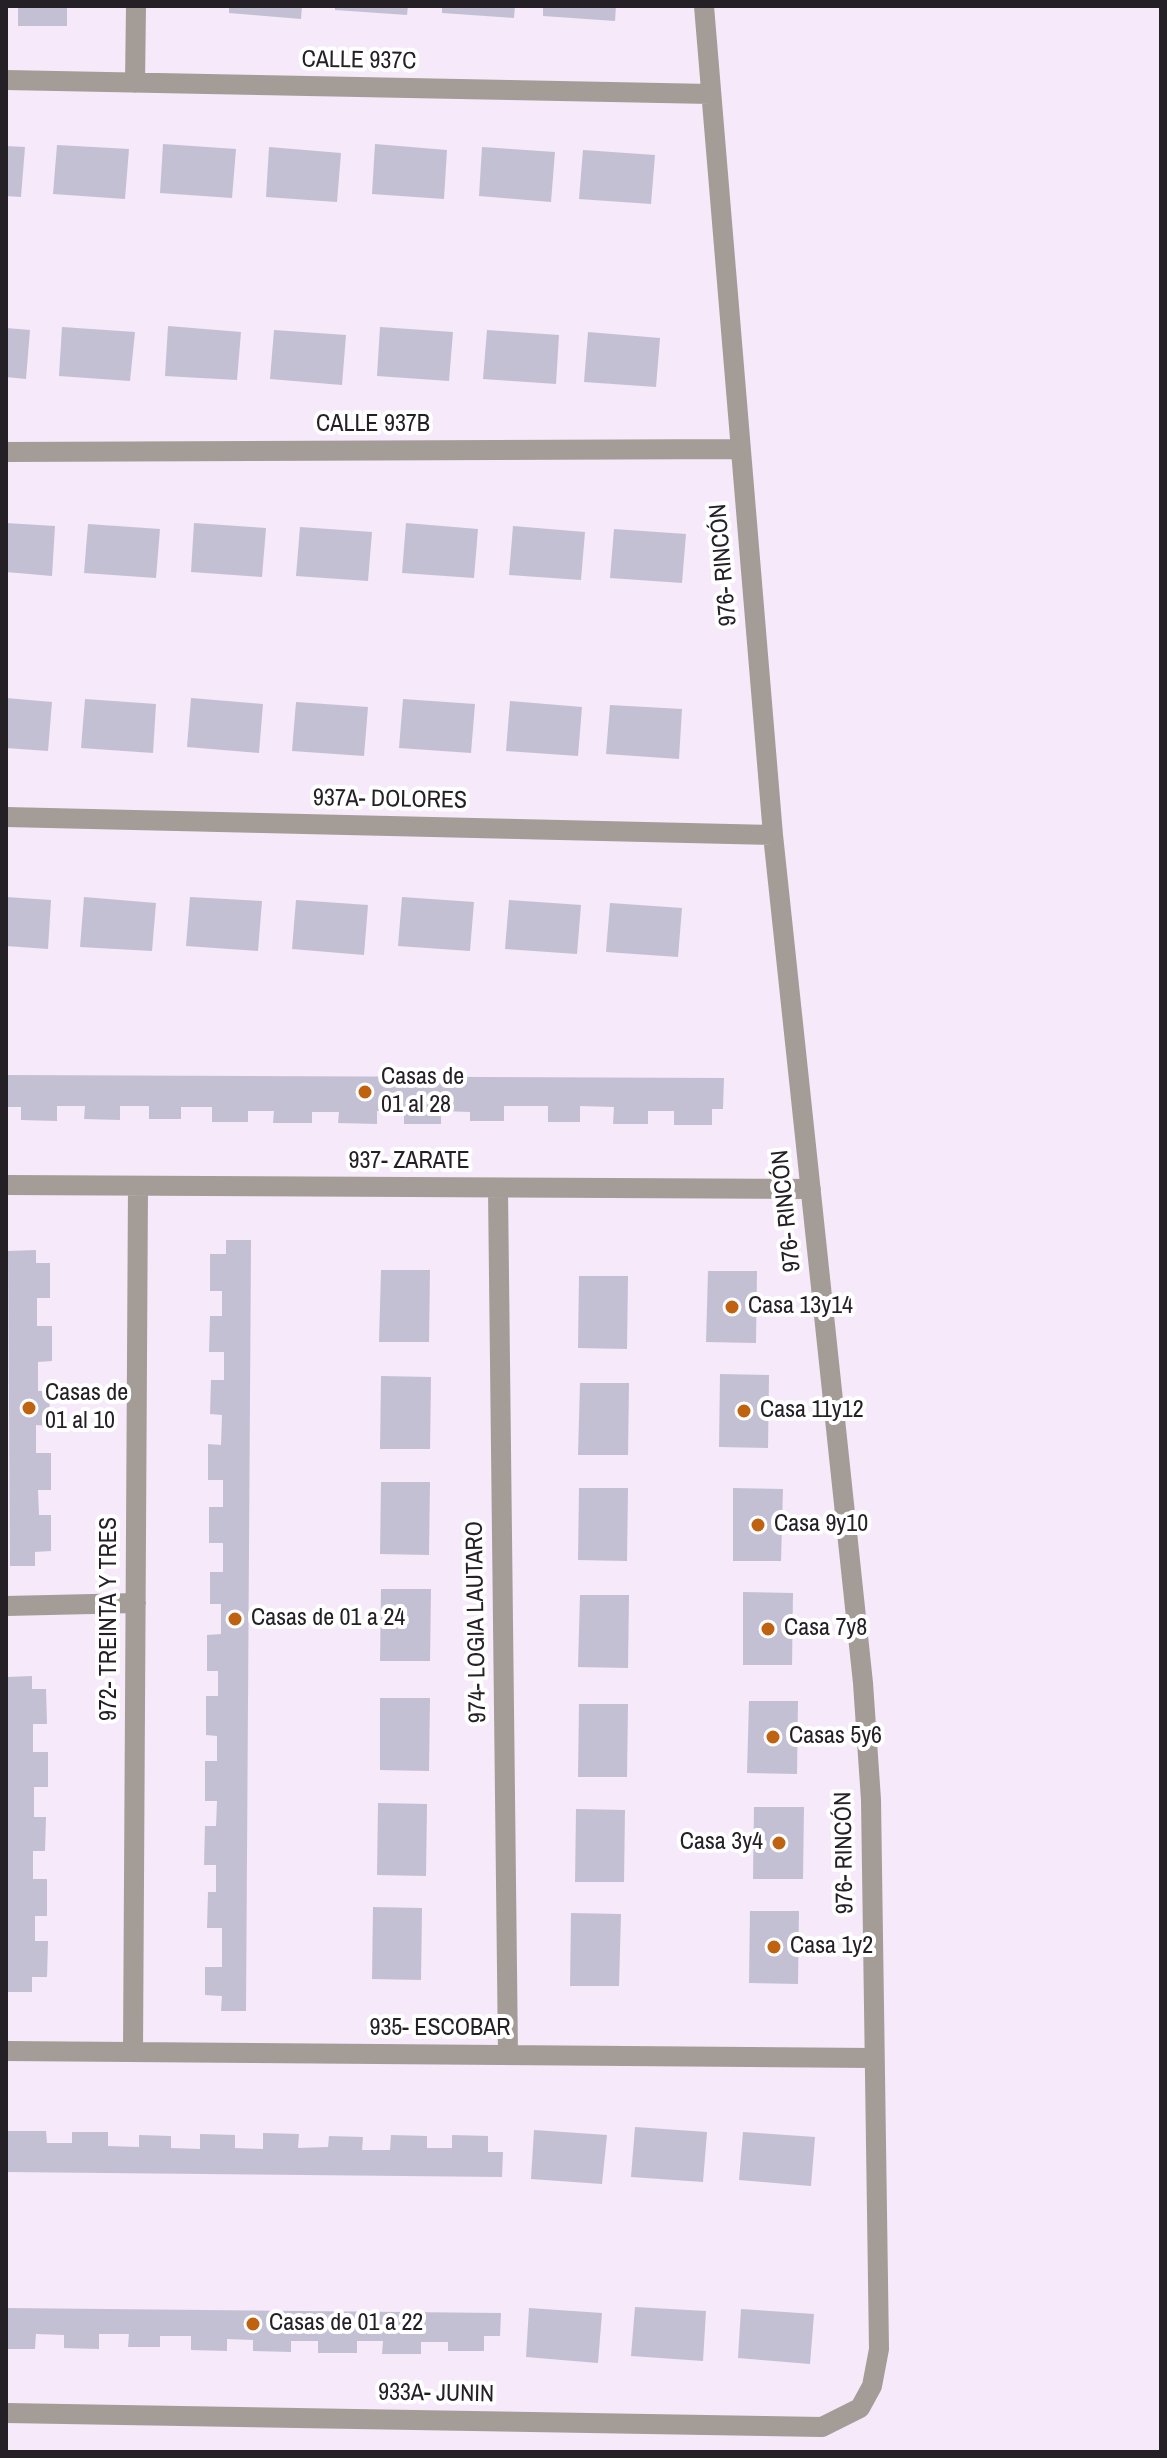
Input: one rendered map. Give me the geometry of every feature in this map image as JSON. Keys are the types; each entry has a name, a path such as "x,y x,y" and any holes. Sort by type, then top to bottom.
{"street":[{"path":"135,83 136,6"},
{"name":"976- RINCÓN","path":"704,6 773,835 864,1697 871,1800 879,2349 872,2386 860,2408"},
{"name":"CALLE 937C","path":"6,80 711,94"},
{"name":"CALLE 937B","path":"6,452 741,449"},
{"name":"937A- DOLORES","path":"6,817 773,835"},
{"name":"937- ZARATE","path":"6,1185 811,1189"},
{"name":"972- TREINTA Y TRES","path":"133,2052 138,1186"},
{"name":"974- LOGIA LAUTARO","path":"498,1189 508,2055"},
{"path":"6,1606 136,1603"},
{"name":"935- ESCOBAR","path":"6,2051 873,2058"},
{"name":"933A- JUNIN","path":"6,2413 822,2427 860,2408"}],"building":[{"path":"18,6 67,6 67,26 18,26"},
{"path":"229,6 302,6 301,19 229,13"},
{"path":"335,6 408,6 407,15 335,10"},
{"path":"442,6 515,6 514,18 442,13"},
{"path":"543,6 616,6 615,21 543,16"},
{"path":"163,144 236,149 232,198 160,193"},
{"path":"375,144 447,150 444,199 372,194"},
{"path":"57,145 129,149 125,199 53,194"},
{"path":"6,146 25,147 21,197 6,196"},
{"path":"269,147 341,153 337,202 266,197"},
{"path":"482,147 555,152 551,202 479,196"},
{"path":"583,150 655,155 651,204 579,199"},
{"path":"168,326 241,332 237,380 165,376"},
{"path":"62,327 135,332 130,381 59,376"},
{"path":"380,327 453,332 449,381 377,376"},
{"path":"6,328 30,330 26,379 6,377"},
{"path":"274,330 346,335 342,385 270,379"},
{"path":"487,330 559,335 556,384 483,379"},
{"path":"588,332 660,338 656,387 584,382"},
{"path":"6,523 55,526 52,576 6,572"},
{"path":"194,523 266,528 262,577 191,572"},
{"path":"406,523 478,529 474,578 402,573"},
{"path":"88,524 160,529 156,578 84,573"},
{"path":"513,526 585,532 581,580 509,575"},
{"path":"300,527 372,532 368,581 296,576"},
{"path":"614,529 686,534 682,583 610,578"},
{"path":"6,698 52,702 48,751 6,748"},
{"path":"191,698 263,704 259,753 187,747"},
{"path":"85,699 156,704 153,753 81,748"},
{"path":"403,699 475,704 471,753 399,748"},
{"path":"510,701 582,707 578,756 506,751"},
{"path":"296,702 368,707 364,756 292,751"},
{"path":"610,705 682,709 679,759 606,754"},
{"path":"6,897 51,900 48,949 6,946"},
{"path":"84,897 156,903 152,951 80,947"},
{"path":"190,897 262,901 258,951 186,946"},
{"path":"402,897 474,902 470,951 398,946"},
{"path":"296,900 368,905 364,955 292,949"},
{"path":"509,900 581,905 577,954 505,949"},
{"path":"610,903 682,908 678,957 606,952"},
{"name":"Casas de 01 al 28","path":"6,1075 724,1078 723,1109 712,1109 712,1125 674,1125 674,1111 648,1111 648,1124 613,1124 614,1107 580,1106 580,1122 548,1122 548,1106 504,1106 504,1121 470,1121 470,1112 441,1111 441,1124 404,1124 404,1112 377,1111 377,1124 338,1123 339,1112 312,1112 312,1123 273,1123 274,1111 248,1111 248,1122 212,1122 212,1107 181,1107 181,1119 149,1119 149,1106 120,1106 120,1120 84,1119 85,1106 57,1106 57,1121 21,1120 21,1107 6,1107"},
{"name":"Casas de 01 a 24","path":"226,1240 251,1240 246,2011 221,2011 222,1996 205,1995 205,1967 222,1967 222,1928 207,1928 208,1892 216,1892 216,1865 204,1865 205,1826 216,1826 217,1801 205,1801 205,1761 217,1761 217,1736 206,1735 206,1696 218,1696 218,1671 207,1671 207,1635 221,1634 221,1604 210,1604 210,1572 223,1572 223,1543 209,1543 209,1507 223,1507 223,1480 208,1480 208,1444 221,1445 222,1415 210,1414 211,1380 224,1380 224,1352 209,1352 210,1316 222,1316 222,1291 210,1291 210,1254 226,1254"},
{"name":"Casas de 01 al 10","path":"36,1250 36,1263 50,1263 50,1298 37,1298 37,1326 52,1326 52,1361 38,1362 38,1391 50,1391 49,1426 36,1425 36,1453 51,1453 51,1490 38,1490 39,1515 51,1515 51,1551 35,1552 35,1566 10,1566 8,1251"},
{"path":"381,1270 430,1270 429,1342 379,1342"},
{"name":"Casa 13y14","path":"708,1271 757,1271 756,1343 706,1342"},
{"path":"579,1276 628,1276 627,1349 578,1348"},
{"name":"Casa 11y12","path":"720,1374 769,1375 768,1448 719,1447"},
{"path":"381,1376 431,1377 430,1449 380,1449"},
{"path":"580,1383 629,1383 628,1455 578,1455"},
{"path":"381,1482 430,1482 429,1555 380,1554"},
{"path":"579,1488 628,1488 627,1561 578,1560"},
{"name":"Casa 9y10","path":"733,1488 783,1489 781,1561 733,1561"},
{"path":"381,1589 431,1589 430,1661 380,1661"},
{"name":"Casa 7y8","path":"743,1592 793,1593 792,1665 743,1665"},
{"path":"580,1595 629,1595 628,1668 578,1667"},
{"path":"32,1676 32,1689 46,1689 47,1724 33,1724 33,1752 48,1752 48,1787 34,1787 34,1817 46,1817 45,1851 33,1851 33,1879 47,1879 47,1916 35,1916 35,1941 48,1941 47,1977 32,1977 32,1992 6,1992 6,1677"},
{"path":"380,1698 430,1698 429,1771 380,1770"},
{"name":"Casas 5y6","path":"749,1701 798,1701 797,1774 747,1773"},
{"path":"579,1704 628,1704 627,1777 578,1777"},
{"path":"378,1803 427,1804 426,1876 377,1875"},
{"name":"Casa 3y4","path":"754,1807 804,1807 803,1879 753,1879"},
{"path":"576,1809 625,1810 624,1882 575,1882"},
{"path":"373,1907 422,1908 421,1980 372,1979"},
{"name":"Casa 1y2","path":"750,1911 799,1911 798,1984 749,1983"},
{"path":"571,1913 621,1914 619,1986 570,1986"},
{"path":"635,2127 707,2132 703,2182 631,2177"},
{"path":"534,2130 607,2135 602,2184 531,2179"},
{"path":"7,2131 46,2131 47,2143 72,2143 72,2132 108,2132 108,2146 139,2147 139,2135 171,2136 171,2148 200,2149 200,2134 235,2135 235,2148 263,2149 263,2133 299,2134 298,2148 328,2147 329,2136 363,2137 362,2150 390,2150 391,2135 427,2136 427,2148 452,2148 452,2135 488,2136 488,2152 503,2152 502,2177 6,2172"},
{"path":"743,2132 815,2137 811,2186 739,2180"},
{"path":"635,2307 706,2311 703,2361 631,2356"},
{"name":"Casas de 01 a 22","path":"6,2308 501,2313 500,2336 484,2336 484,2351 448,2351 448,2342 421,2342 421,2354 382,2354 383,2341 357,2341 357,2353 318,2353 318,2341 291,2341 291,2352 253,2351 253,2340 227,2339 227,2351 191,2350 191,2336 160,2336 160,2347 128,2347 129,2334 99,2334 99,2349 64,2348 64,2335 36,2334 35,2349 6,2349"},
{"path":"529,2308 602,2313 598,2363 526,2357"},
{"path":"741,2309 814,2314 810,2364 738,2358"}],"place":[{"name":"Casas de 01 al 28","path":"365,1092"},
{"name":"Casa 13y14","path":"732,1307"},
{"name":"Casas de 01 al 10","path":"29,1408"},
{"name":"Casa 11y12","path":"744,1411"},
{"name":"Casa 9y10","path":"758,1525"},
{"name":"Casas de 01 a 24","path":"235,1619"},
{"name":"Casa 7y8","path":"768,1629"},
{"name":"Casas 5y6","path":"773,1737"},
{"name":"Casa 3y4","path":"779,1843"},
{"name":"Casa 1y2","path":"774,1947"},
{"name":"Casas de 01 a 22","path":"253,2324"}]}
